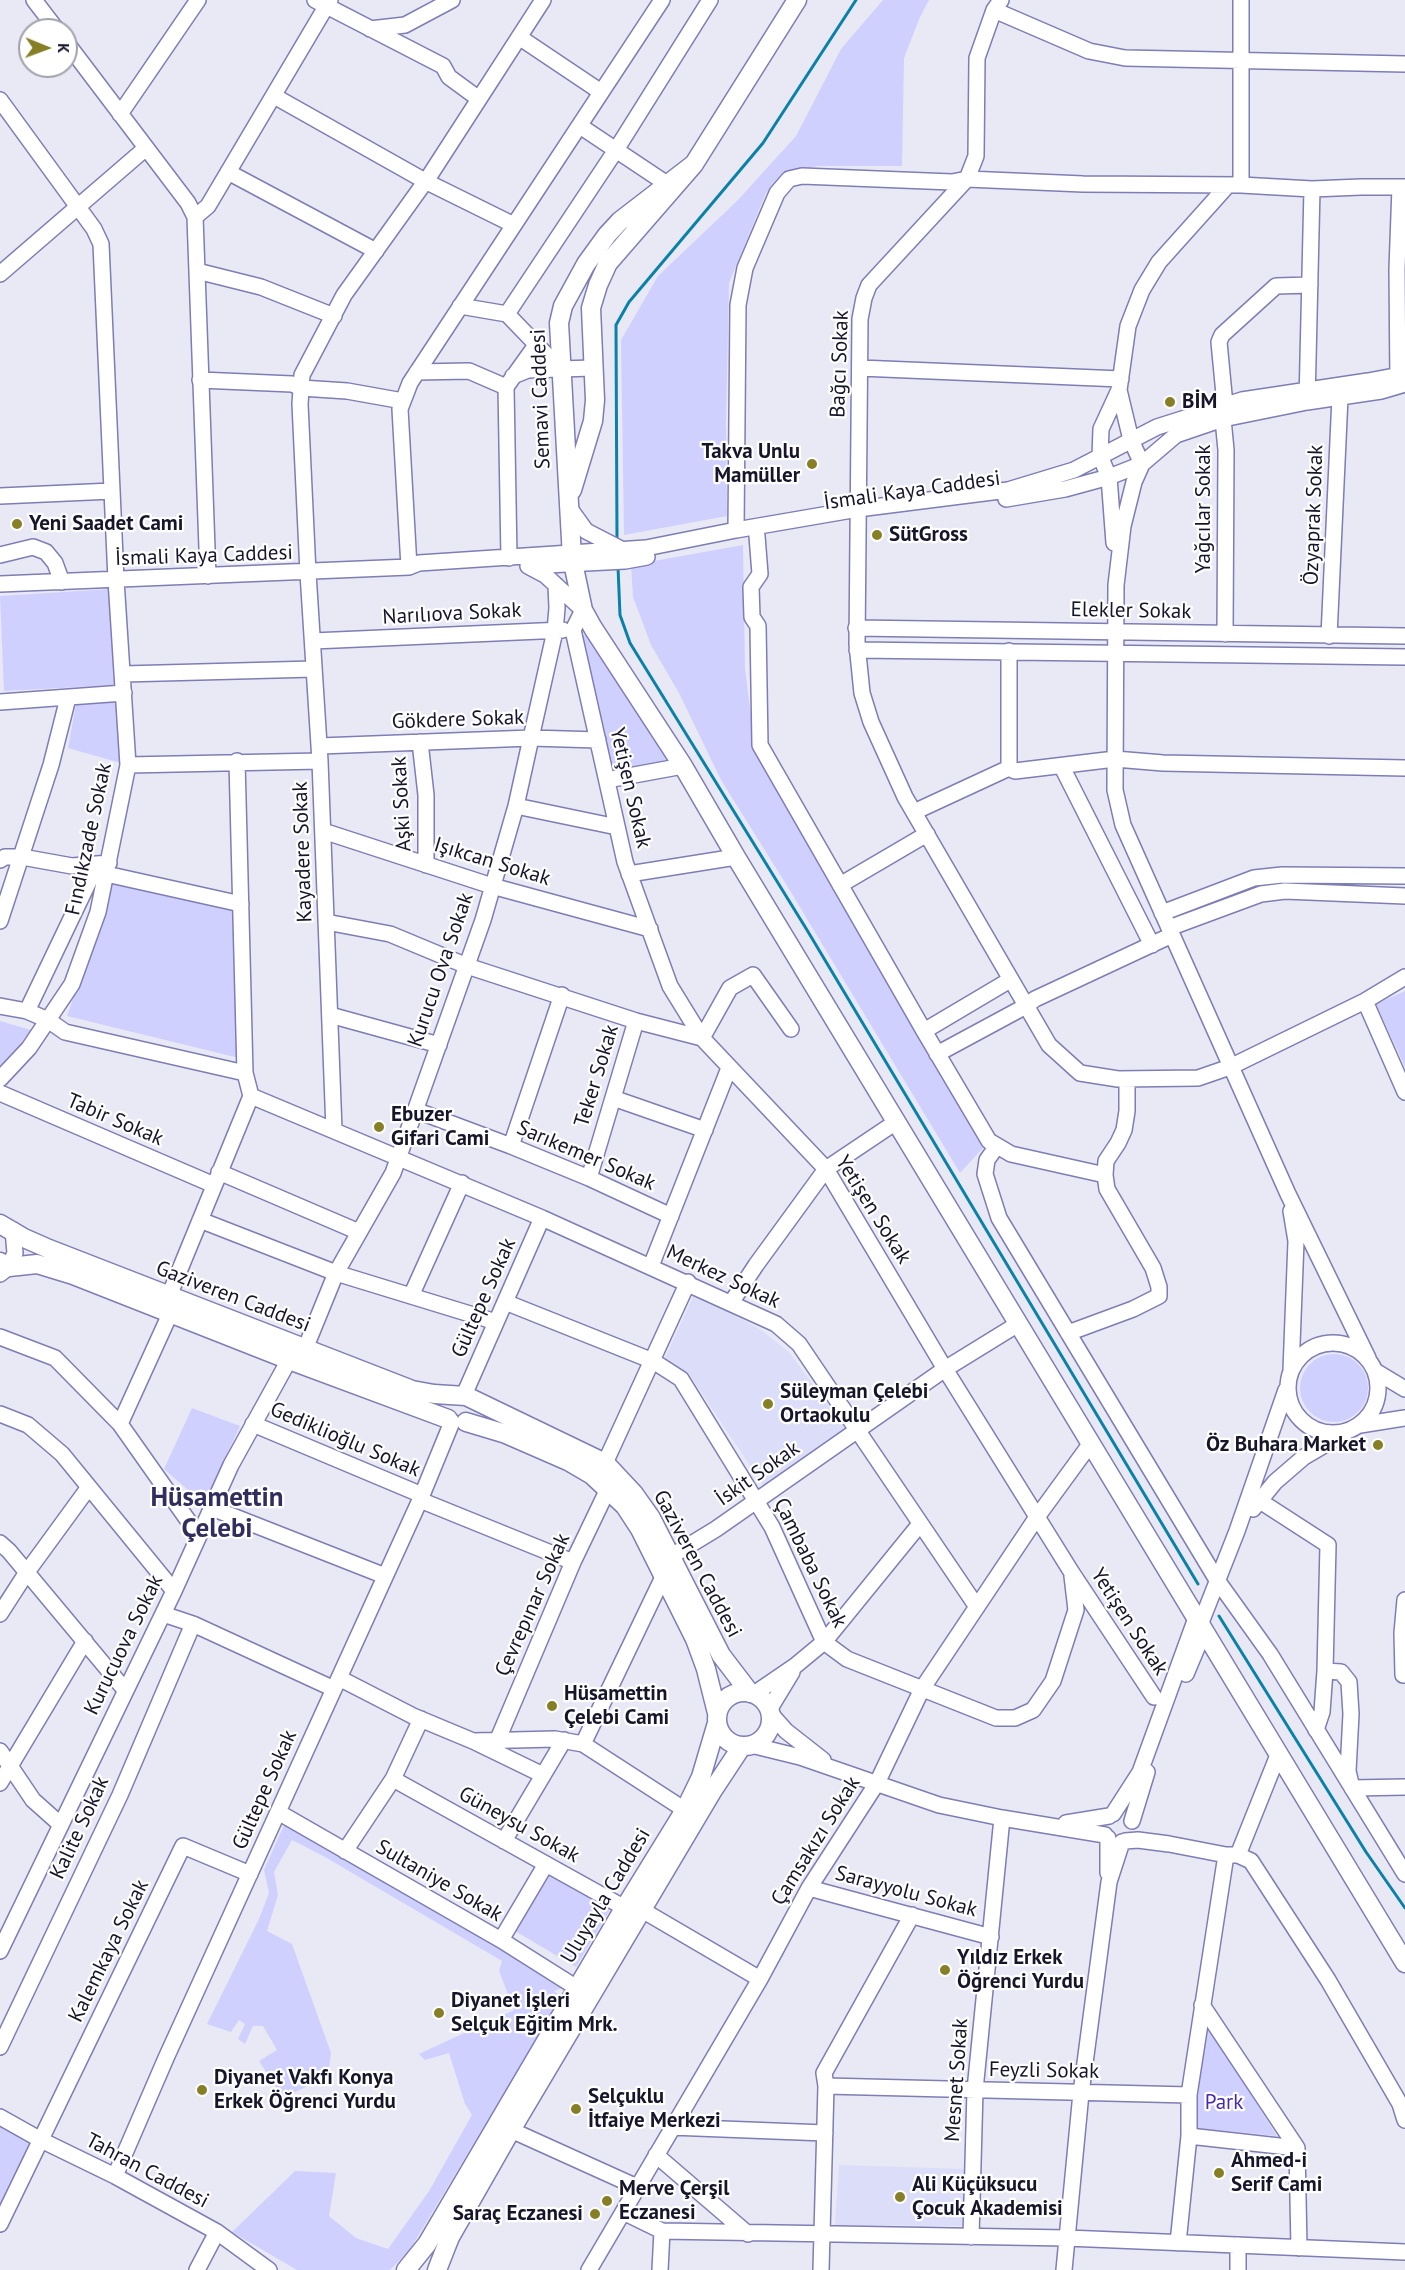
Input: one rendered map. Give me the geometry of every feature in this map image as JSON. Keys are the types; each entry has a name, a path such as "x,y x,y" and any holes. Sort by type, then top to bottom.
{"main road":[{"name":"Semavi Caddesi","path":"568,506 593,421 591,308 598,285 608,263 694,164 796,0"},
{"name":"Semavi Caddesi","path":"694,164 620,222 607,235 586,264 563,306 559,322 572,558 583,610 683,766 1405,1963"},
{"name":"Gaziveren Caddesi","path":"7,1227 24,1238 289,1360 456,1421 506,1434 568,1461 592,1475 625,1506 664,1575 695,1639 706,1669 717,1718"},
{"name":"Gaziveren Caddesi","path":"3,1268 37,1264 305,1349 412,1390 463,1396 605,1463 651,1518 721,1655 735,1677 752,1694"},
{"path":"463,1396 474,1412 456,1421 445,1405 451,1397 463,1396"},
{"path":"733,1694 752,1694 761,1699 769,1712 771,1722 765,1737 746,1746 733,1744 725,1739 720,1731 717,1718 721,1705 733,1694"},
{"name":"Uluyayla Caddesi","path":"437,2270 450,2237 633,1909 685,1810 701,1777 717,1718"},
{"name":"Uluyayla Caddesi","path":"406,2270 433,2235 577,1988 713,1790 746,1746"}],"street":[{"path":"34,0 48,18"},
{"path":"120,114 198,0"},
{"path":"369,28 405,25 452,0"},
{"path":"301,388 302,375 344,296 425,181 543,0"},
{"path":"409,567 400,409 410,384 663,0"},
{"path":"507,314 616,150 710,0"},
{"path":"1237,1531 1275,1482 1304,1457 1354,1428 1371,1414 1377,1401 1378,1386 1371,1365 1288,1194 1170,932 1123,825 1115,790 1116,585 1109,477 1100,456 1101,429 1120,385 1128,326 1142,290 1159,262 1234,185 1240,61 1240,0"},
{"path":"195,217 208,206 274,96 324,2 443,66 449,77 479,99"},
{"path":"967,179 975,156 977,58 998,5 1089,51 1116,57 1405,64"},
{"path":"519,37 601,92"},
{"path":"78,58 188,203 195,217 208,576"},
{"path":"274,96 425,181 514,225"},
{"name":"Fındıkzade Sokak","path":"0,100 94,229 101,244 116,580 128,765 98,912 72,984 29,1048 0,1079"},
{"path":"580,126 667,184"},
{"path":"0,274 146,148"},
{"path":"228,172 376,251"},
{"path":"736,530 738,305 745,268 777,193 789,179 802,176 952,182 967,179 1311,189 1403,187 1397,269 1402,380 1307,396 1311,189"},
{"name":"Bağcı Sokak","path":"967,179 870,285 864,298 860,319 857,650 862,693 871,722 914,812 1049,1046 1080,1073 1127,1079 1198,1078 1230,1067 1365,1001 1405,977"},
{"path":"197,271 261,287 334,316"},
{"name":"Yağcılar Sokak","path":"1225,634 1226,450 1219,342 1222,335 1276,286 1310,285"},
{"path":"460,306 507,314 560,369"},
{"path":"509,558 510,382 536,345"},
{"path":"417,372 469,371 510,382 528,370 593,368"},
{"path":"860,368 1120,385"},
{"path":"200,380 292,384 301,388 346,391 403,402"},
{"name":"İsmali Kaya Caddesi","path":"409,567 419,572 528,566 625,550 646,549 736,530 858,514 1008,490 1074,470 1157,427 1307,396 1340,397 1402,380"},
{"path":"1116,585 1123,526 1134,482 1142,464 1131,440 1120,385"},
{"name":"Kayadere Sokak","path":"301,388 308,573 320,753 334,1130"},
{"name":"Özyaprak Sokak","path":"1329,636 1340,397"},
{"name":"İsmali Kaya Caddesi","path":"0,584 308,573 509,558 625,561 858,514 984,502 1065,489 1109,477 1142,464 1176,435 1224,412"},
{"path":"0,496 112,491"},
{"path":"568,506 586,531 625,550"},
{"path":"757,536 760,574 751,587 752,617 758,626 760,745 989,1141 1011,1154 1105,1176"},
{"path":"0,555 33,547 46,552 56,563 62,582"},
{"path":"528,566 545,575 583,610 573,630"},
{"name":"Kurucu Ova Sokak","path":"305,1349 336,1273 393,1173 483,920 516,807 555,631 556,585"},
{"name":"Narılıova Sokak","path":"313,641 593,628"},
{"name":"Elekler Sokak","path":"856,628 1405,636"},
{"name":"Yetişen Sokak","path":"573,630 629,874 670,986 702,1038 826,1169 945,1369 1072,1573 1154,1697"},
{"name":"Elekler Sokak","path":"857,650 1405,657"},
{"path":"1009,651 1009,768"},
{"path":"123,674 314,669"},
{"path":"0,702 124,693"},
{"path":"0,921 51,765 68,698"},
{"name":"Gökdere Sokak","path":"128,765 237,762 420,742 531,738 598,740"},
{"name":"Aşki Sokak","path":"420,742 426,795 426,865"},
{"path":"1009,768 1015,771 1115,759 1163,764 1405,768"},
{"path":"120,1424 251,1096 245,1073 237,762"},
{"path":"607,780 683,766"},
{"path":"1062,767 1152,945"},
{"path":"914,812 1009,768"},
{"path":"516,807 617,827"},
{"name":"Işıkcan Sokak","path":"323,831 492,886 650,929"},
{"path":"840,885 927,834"},
{"path":"0,860 5,857 22,856 72,866 107,868 241,904"},
{"path":"629,874 736,857"},
{"path":"27,1011 91,877 107,868"},
{"path":"1162,913 1254,878 1405,876"},
{"path":"937,1054 1035,999 1152,945 1170,932 1261,894 1285,891 1405,896"},
{"path":"326,922 390,934 467,966 562,995 636,1021 702,1038 730,988 753,975 791,1029"},
{"path":"924,1031 1010,980"},
{"path":"511,1146 562,995"},
{"path":"1365,1001 1405,1092"},
{"path":"0,1006 27,1011 48,1020 65,1032 245,1073"},
{"path":"330,1015 439,1045"},
{"name":"Teker Sokak","path":"589,1178 636,1021"},
{"path":"651,1266 729,1068"},
{"path":"1068,1333 1133,1309 1159,1296 1159,1287 1153,1268 1107,1189 1105,1176 1106,1161 1119,1143 1124,1130 1127,1111 1127,1079"},
{"name":"Tabir Sokak","path":"0,1093 359,1232"},
{"name":"Merkez Sokak","path":"251,1096 462,1183 688,1282 776,1324 799,1344 977,1607"},
{"path":"613,1098 705,1130"},
{"name":"Sarıkemer Sokak","path":"415,1110 589,1178 671,1216"},
{"path":"731,1303 756,1264 826,1169 896,1122"},
{"path":"997,1146 987,1160 985,1174 999,1218 1217,1580 1270,1654 1405,1874"},
{"path":"411,1296 462,1183"},
{"path":"1288,1194 1296,1241 1296,1287 1289,1380 1293,1410 1300,1420 1310,1427 1333,1434 1405,1418"},
{"name":"Gültepe Sokak","path":"463,1396 542,1218"},
{"path":"200,1220 336,1273 496,1322"},
{"path":"3,1268 15,1253 7,1227"},
{"path":"605,1463 688,1282"},
{"name":"Çambaba Sokak","path":"505,1302 653,1361 681,1379 772,1527 824,1642 847,1659 996,1718 1015,1718 1033,1710 1053,1681 1076,1610 1072,1573"},
{"name":"İskit Sokak","path":"670,1557 756,1501 945,1369 1018,1324"},
{"path":"0,1337 55,1358 120,1424 200,1536"},
{"path":"1115,1839 1132,1835 1133,1823 1155,1746 1237,1531 1289,1380 1299,1358 1311,1348 1325,1343 1341,1343 1356,1348 1371,1365 1405,1389"},
{"name":"Kurucuova Sokak","path":"0,1951 174,1591 231,1465 289,1360"},
{"path":"0,1414 28,1425 62,1454 174,1591"},
{"name":"Gültepe Sokak","path":"115,2176 249,1874 456,1421"},
{"name":"Gediklioğlu Sokak","path":"253,1424 573,1562"},
{"name":"Çamsakızı Sokak","path":"589,2270 760,1979 809,1888 877,1783 922,1689 1037,1517 1091,1443"},
{"path":"0,1614 27,1572 89,1488"},
{"name":"Çevrepınar Sokak","path":"498,1739 573,1562 608,1489"},
{"path":"1260,1501 1328,1545 1325,1671 1322,1712 1316,1730"},
{"path":"212,1508 385,1576"},
{"path":"752,1694 795,1666 824,1642 920,1524"},
{"path":"0,1543 125,1690"},
{"path":"583,1744 664,1575"},
{"path":"1405,1599 1402,1633 1403,1675 1405,1675"},
{"path":"163,1614 193,1624 473,1741 543,1775"},
{"name":"Kalite Sokak","path":"0,2048 120,1795 193,1624"},
{"path":"1115,1839 1103,1827 1140,1772 1200,1625"},
{"path":"0,1783 85,1641"},
{"path":"795,1666 769,1712 786,1731 830,1766"},
{"path":"1325,1671 1341,1672 1349,1682 1351,1714 1348,1771 1352,1788"},
{"path":"345,1851 393,1779 421,1719"},
{"path":"504,1841 564,1740"},
{"path":"473,1741 564,1740 583,1744 685,1810"},
{"path":"746,1746 784,1752 830,1766 939,1805 1115,1839 1169,1844 1232,1855 1251,1861 1328,1980 1402,2103 1405,2120"},
{"path":"0,1750 33,1800 61,1825"},
{"path":"1178,2243 1189,2136 1189,2095 1202,2005 1232,1855 1278,1755"},
{"name":"Güneysu Sokak","path":"393,1779 760,1979"},
{"path":"1352,1788 1405,1787"},
{"name":"Sultaniye Sokak","path":"278,1812 501,1940 577,1988"},
{"path":"1051,1825 1124,1813 1147,1834 1169,1844"},
{"name":"Mesnet Sokak","path":"971,2237 975,2090 1002,1818"},
{"path":"1064,2270 1081,2093 1115,1839"},
{"name":"Kalemkaya Sokak","path":"41,2140 183,1846 249,1874"},
{"path":"501,1940 546,1864"},
{"name":"Sarayyolu Sokak","path":"809,1888 991,1937"},
{"path":"822,2270 826,2086 824,2073 912,1915"},
{"path":"1202,2005 1297,2148 1299,2248"},
{"name":"Feyzli Sokak","path":"826,2086 1189,2095"},
{"name":"Tahran Caddesi","path":"0,2117 217,2232 269,2270"},
{"path":"671,2127 825,2133"},
{"path":"511,2130 637,2187"},
{"path":"1189,2136 1297,2148"},
{"path":"0,2224 41,2140"},
{"path":"656,2154 748,2234"},
{"path":"623,2212 662,2231 1067,2238 1405,2252"},
{"path":"660,2270 662,2231"},
{"path":"197,2270 217,2232"},
{"path":"1238,2245 1238,2270"}],"shaded area":[{"name":"Süleyman Çelebi Ortaokulu","path":"693,1297 727,1311 758,1328 789,1352 849,1434 767,1491 689,1374 663,1362"},
{"name":"Ali Küçüksucu Çocuk Akademisi","path":"839,2165 966,2169 962,2226 835,2225"}],"green space":[{"path":"883,0 929,0 904,58 902,166 818,166 785,172 766,193 729,283 727,516 624,535 621,340 658,276 738,200 796,136 841,49"},
{"path":"743,545 745,669 754,740 983,1148 960,1173 721,780 679,693 651,645 633,597 631,565"},
{"path":"111,589 116,685 4,691 0,596"},
{"path":"580,636 589,637 670,761 611,772"},
{"path":"123,702 124,764 68,748 76,704"},
{"path":"114,882 237,908 239,1058 67,1016"},
{"path":"1405,991 1405,1067 1376,1004"},
{"path":"0,1021 31,1030 0,1070"},
{"path":"1334,1354 1347,1357 1358,1364 1365,1375 1368,1388 1365,1401 1358,1412 1347,1419 1334,1422 1321,1419 1310,1412 1303,1401 1300,1388 1303,1375 1310,1364 1321,1357"},
{"path":"192,1408 240,1426 204,1504 164,1469"},
{"path":"284,1825 565,1987 554,1991 561,1996 510,2083 409,2251 390,2270 297,2270 232,2232 295,2171 336,2173 329,2216 356,2238 388,2249 429,2191 472,2115 465,2104 449,2053 425,2060 419,2054 514,2010 499,1971 502,1961 292,1840 274,1872 278,1895 267,1931 292,1944 331,2053 328,2076 283,2098 259,2061 277,2050 263,2026 253,2026 245,2044 238,2039 245,2024 239,2020 231,2032 207,2024 259,1919 269,1893 264,1870"},
{"path":"549,1872 611,1908 576,1967 515,1931"},
{"name":"Park","path":"1205,2022 1277,2136 1195,2128"},
{"path":"0,2126 34,2144 0,2210"}],"waterway":[{"path":"617,540 616,325 629,302 763,143 856,0"},
{"path":"618,567 620,615 630,643 807,930 1198,1584"},
{"path":"1219,1616 1366,1852 1405,1908"}],"place":[{"name":"BİM","path":"1170,402"},
{"name":"Takva Unlu Mamüller","path":"812,464"},
{"name":"Yeni Saadet Cami","path":"17,524"},
{"name":"SütGross","path":"877,535"},
{"name":"Ebuzer Gifari Cami","path":"379,1127"},
{"name":"Süleyman Çelebi Ortaokulu","path":"768,1404"},
{"name":"Öz Buhara Market","path":"1378,1445"},
{"name":"Hüsamettin Çelebi Cami","path":"552,1706"},
{"name":"Yıldız Erkek Öğrenci Yurdu","path":"945,1970"},
{"name":"Diyanet İşleri Selçuk Eğitim Mrk.","path":"439,2013"},
{"name":"Diyanet Vakfı Konya Erkek Öğrenci Yurdu","path":"202,2090"},
{"name":"Selçuklu İtfaiye Merkezi","path":"576,2109"},
{"name":"Ahmed-i Serif Cami","path":"1219,2173"},
{"name":"Ali Küçüksucu Çocuk Akademisi","path":"900,2197"},
{"name":"Merve Çerşil Eczanesi","path":"607,2201"},
{"name":"Saraç Eczanesi","path":"595,2214"}],"district":[{"name":"Hüsamettin Çelebi","path":"217,1514"}]}
